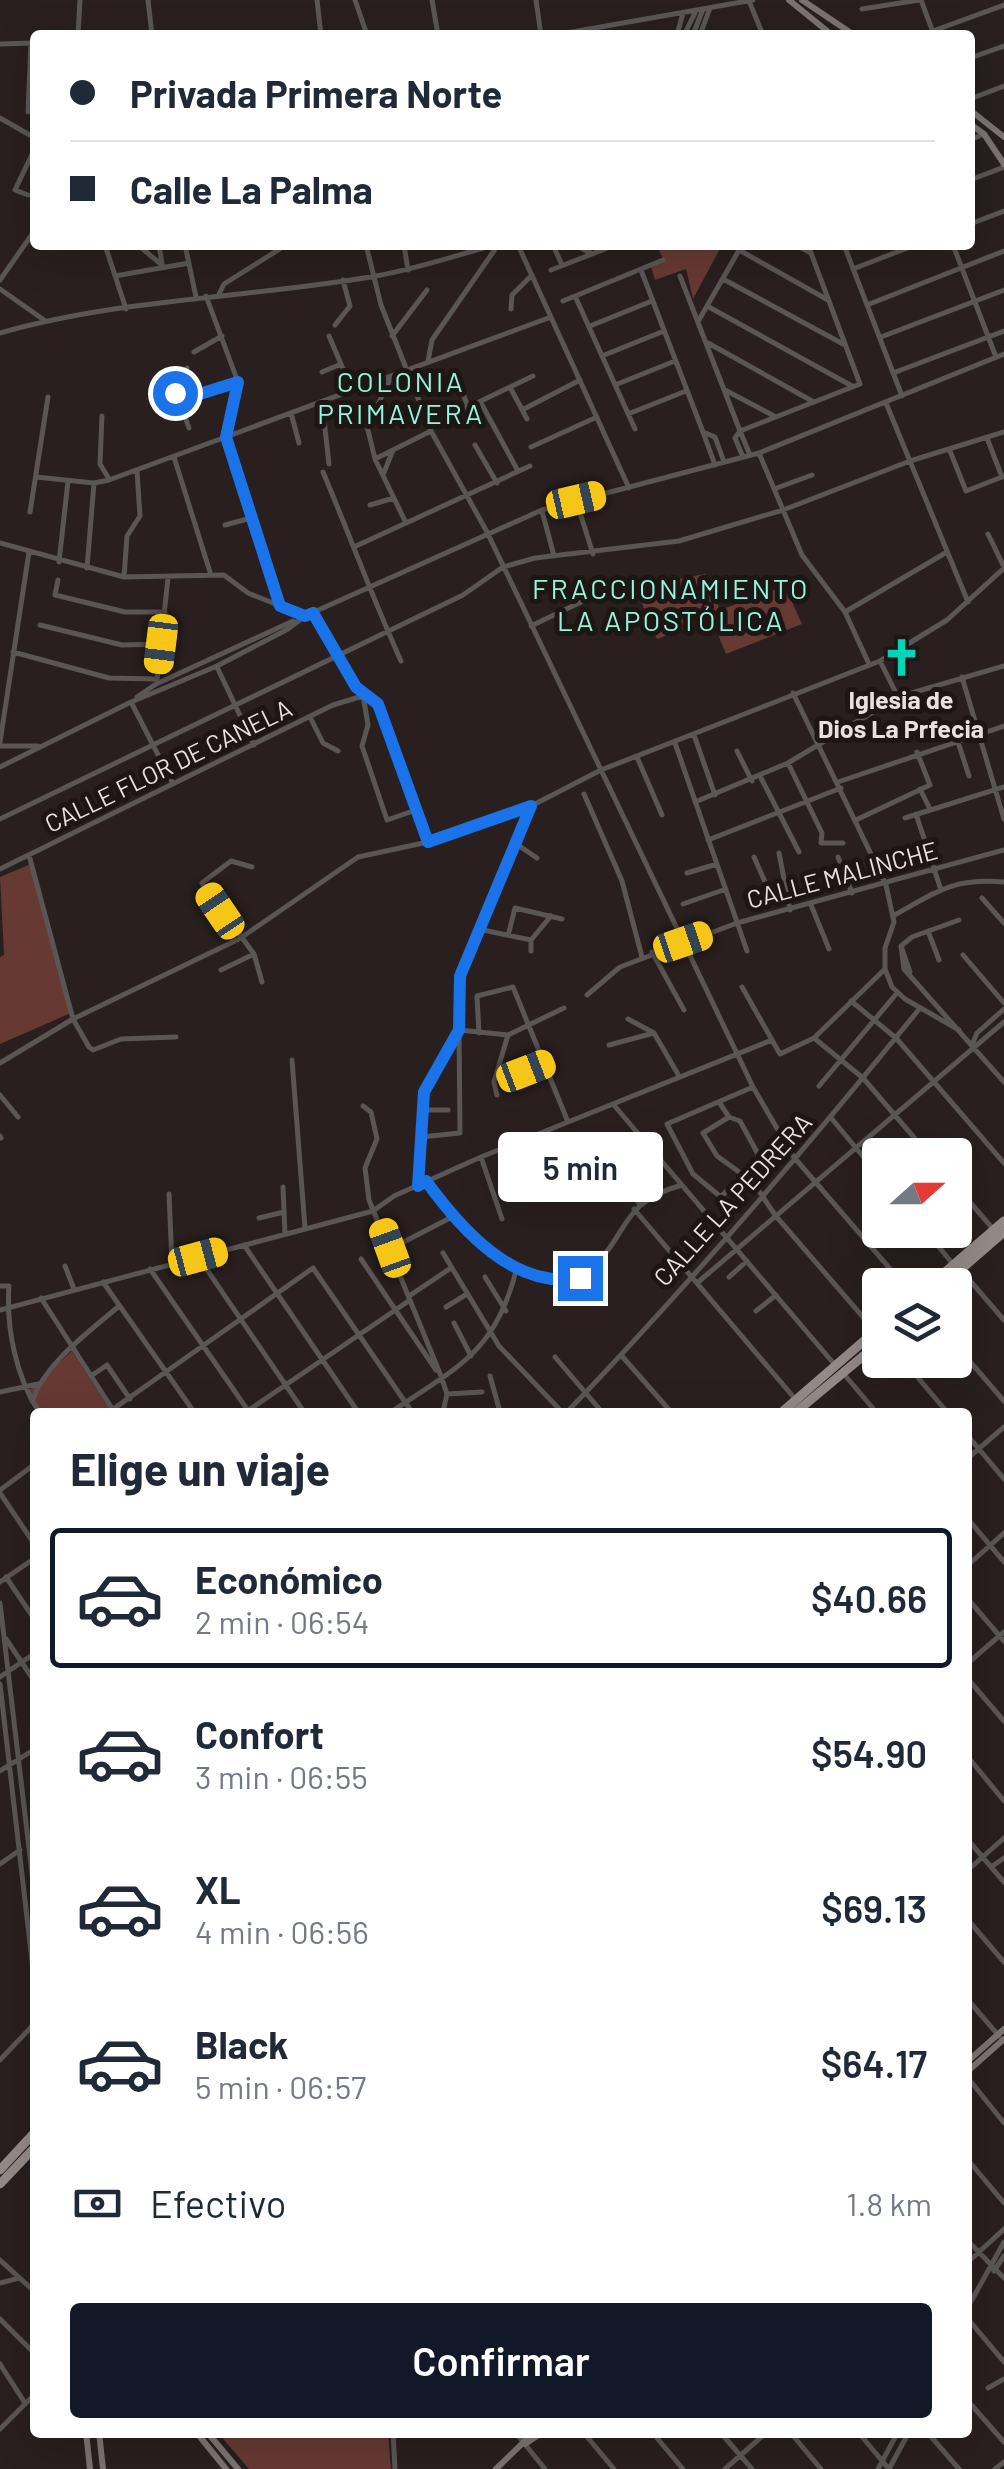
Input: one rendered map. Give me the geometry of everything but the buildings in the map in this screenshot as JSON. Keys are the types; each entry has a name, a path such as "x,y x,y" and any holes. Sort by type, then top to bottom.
{"main road":[{"path":"958,1268 1000,1235 1004,1221"},
{"path":"801,1408 862,1346"},
{"path":"840,1370 862,1355"},
{"path":"0,2170 30,2137"},
{"path":"0,2184 30,2153"},
{"path":"22,2160 30,2160"}],"street":[{"path":"78,30 80,0"},
{"path":"148,0 151,30"},
{"path":"317,0 320,30"},
{"path":"355,0 365,30"},
{"path":"432,0 437,30"},
{"path":"536,0 540,30"},
{"path":"583,30 751,0 761,30"},
{"path":"789,0 823,30"},
{"path":"802,0 847,30"},
{"path":"862,9 920,0 933,30"},
{"path":"942,30 1004,5"},
{"path":"684,30 703,9"},
{"path":"697,30 703,9"},
{"path":"681,30 683,12"},
{"path":"0,44 30,43"},
{"path":"975,56 1004,46"},
{"path":"28,112 30,84"},
{"path":"975,97 1004,86"},
{"path":"975,113 1000,128 1004,137"},
{"path":"0,118 30,135"},
{"path":"975,128 984,134 1004,165 975,178"},
{"path":"975,138 984,134"},
{"path":"28,196 16,190 30,159"},
{"path":"975,222 1004,211"},
{"path":"0,280 30,237"},
{"path":"107,250 126,309"},
{"path":"143,250 162,266"},
{"path":"159,250 162,266"},
{"path":"186,250 196,297"},
{"path":"219,294 224,284 278,250"},
{"path":"367,250 392,336 430,428 487,532 753,1087 792,1156 889,1268"},
{"path":"405,250 408,270"},
{"path":"0,332 44,320 196,297 374,276 478,250"},
{"path":"428,362 432,340 493,250"},
{"path":"520,250 629,488"},
{"path":"554,250 562,266"},
{"path":"585,250 592,254"},
{"path":"551,270 602,250"},
{"path":"698,322 740,250"},
{"path":"744,250 828,300"},
{"path":"805,250 810,253"},
{"path":"747,456 735,438 740,431 860,384 809,250"},
{"path":"846,250 902,396"},
{"path":"853,268 902,250"},
{"path":"956,250 996,357"},
{"path":"867,305 1004,250"},
{"path":"563,301 663,260"},
{"path":"115,276 188,263"},
{"path":"640,270 716,465"},
{"path":"511,310 512,296 532,275"},
{"path":"680,276 740,431"},
{"path":"722,279 846,346"},
{"path":"335,325 350,306 342,280"},
{"path":"0,289 44,320"},
{"path":"392,336 427,290"},
{"path":"880,338 1004,290"},
{"path":"206,296 238,382 226,437 280,606"},
{"path":"576,296 635,429"},
{"path":"589,326 652,301"},
{"path":"707,306 852,386"},
{"path":"36,477 94,484 109,480 551,317"},
{"path":"602,356 664,331"},
{"path":"893,373 1004,331"},
{"path":"194,352 222,336"},
{"path":"329,336 352,390"},
{"path":"705,342 814,402"},
{"path":"13,652 108,678 157,684 216,666 288,629 305,616 542,510 759,453 1004,354"},
{"path":"615,385 676,361"},
{"path":"322,372 341,364"},
{"path":"174,402 187,368"},
{"path":"392,376 367,426 375,459 406,523"},
{"path":"456,376 469,409"},
{"path":"375,459 534,376"},
{"path":"522,410 580,380"},
{"path":"174,402 238,382"},
{"path":"511,389 527,419"},
{"path":"724,389 776,417"},
{"path":"628,414 687,391"},
{"path":"30,512 48,398"},
{"path":"174,402 189,428"},
{"path":"322,402 329,464"},
{"path":"480,403 518,472"},
{"path":"886,403 968,602"},
{"path":"292,413 299,443"},
{"path":"102,416 100,464 109,480"},
{"path":"531,446 597,417"},
{"path":"703,432 715,437 724,462"},
{"path":"0,819 462,594 503,567 554,556 678,540 783,510 910,461 1004,434"},
{"path":"950,450 966,491 1002,477 987,438"},
{"path":"475,445 497,482"},
{"path":"383,475 394,449"},
{"path":"759,453 802,555 845,612 870,664"},
{"path":"174,456 210,572"},
{"path":"355,547 530,466"},
{"path":"124,577 127,536 140,516 136,471"},
{"path":"322,472 402,661"},
{"path":"774,489 812,475"},
{"path":"59,562 68,481"},
{"path":"87,568 94,484"},
{"path":"370,505 394,498"},
{"path":"576,500 592,554"},
{"path":"542,510 554,556"},
{"path":"225,525 255,518"},
{"path":"0,1063 72,1019 240,940 358,858 428,842 531,806 601,770 880,661 968,602 1004,568 988,534"},
{"path":"0,544 124,577 168,578 210,572 305,616"},
{"path":"29,552 0,744 41,746"},
{"path":"845,612 947,552"},
{"path":"157,684 168,578"},
{"path":"58,580 56,594 91,606 125,612 165,612"},
{"path":"531,626 581,602"},
{"path":"313,613 356,687 378,704 428,842"},
{"path":"0,767 130,702 157,684 285,622 296,621"},
{"path":"40,625 122,645 161,644"},
{"path":"213,659 254,746"},
{"path":"880,661 898,698"},
{"path":"695,802 788,763 898,698 1004,666"},
{"path":"962,677 1004,819"},
{"path":"354,696 356,687"},
{"path":"793,693 886,885 893,916 885,969 897,992 959,1030"},
{"path":"365,695 368,725 362,746 387,820 416,810"},
{"name":"CALLE FLOR DE CANELA","path":"0,869 354,696 365,695"},
{"path":"130,702 173,784"},
{"path":"310,717 323,743 338,751"},
{"path":"708,840 780,815 917,752 1004,726"},
{"path":"694,735 716,795"},
{"path":"957,739 969,776"},
{"path":"675,743 747,951"},
{"path":"737,751 752,781"},
{"path":"856,820 930,786 917,752"},
{"path":"637,757 662,815"},
{"path":"788,763 822,832 821,843 843,843"},
{"path":"760,776 799,852"},
{"path":"905,818 1004,787"},
{"path":"920,789 930,809"},
{"path":"584,794 622,881 642,957"},
{"path":"421,1136 460,1133 460,976 531,806"},
{"path":"916,814 940,887"},
{"path":"515,844 537,858"},
{"name":"CALLE MALINCHE","path":"587,994 620,966 652,952 737,923 1004,850"},
{"path":"779,852 788,880 785,894 790,910"},
{"path":"30,855 72,1019 93,1050 121,1039 176,1037"},
{"path":"754,857 769,891 785,894"},
{"path":"838,857 852,893"},
{"path":"252,867 232,861 202,883 240,940 254,954 262,982"},
{"path":"687,873 717,864"},
{"path":"893,916 940,887 969,880 1004,882"},
{"path":"683,904 726,889"},
{"path":"982,898 1004,923"},
{"path":"811,905 829,949"},
{"path":"509,932 515,908 562,919"},
{"path":"531,951 531,940 551,916"},
{"path":"960,920 928,931 902,946 910,972 1004,1082"},
{"path":"478,929 509,932 531,940"},
{"path":"928,931 939,960"},
{"path":"652,952 684,1010"},
{"path":"221,970 254,954"},
{"path":"963,954 1004,1006 977,1033 972,1045"},
{"path":"742,987 780,1054 814,1038 885,969"},
{"path":"479,1033 477,996 512,987 568,1122"},
{"path":"819,1086 897,992"},
{"path":"851,1002 896,1038 1004,1162"},
{"path":"459,1030 508,1035 564,1008"},
{"name":"CALLE LA PEDRERA","path":"569,1408 762,1196 792,1156 832,1119 920,1008"},
{"path":"628,1019 654,1033 679,1076"},
{"path":"696,1283 972,1045 1004,1022"},
{"path":"418,1186 423,1110 430,1076 459,1030"},
{"path":"609,1044 654,1033"},
{"path":"497,1095 494,1082 500,1074 508,1035"},
{"path":"814,1038 863,1078 914,1138"},
{"path":"4,1309 373,1210 481,1157 772,1040"},
{"path":"292,1060 305,1228"},
{"path":"500,1074 508,1078 545,1064"},
{"path":"719,1102 729,1117 740,1121 760,1156 721,1197 693,1174 668,1124 753,1087"},
{"path":"0,1095 18,1118"},
{"path":"613,1104 873,1408"},
{"path":"363,1106 370,1112 377,1138 365,1168 373,1210 448,1394 444,1408"},
{"path":"423,1110 448,1110"},
{"path":"729,1117 703,1133 717,1156 742,1173 862,1311"},
{"path":"832,1119 862,1156"},
{"path":"616,1148 641,1138"},
{"path":"593,1167 630,1156 647,1144"},
{"path":"481,1157 502,1218"},
{"path":"426,1181 472,1238 517,1267 550,1280 580,1278 599,1261 636,1206 682,1185"},
{"path":"283,1188 285,1234"},
{"path":"630,1192 636,1206 689,1275 801,1408"},
{"path":"168,1194 172,1264"},
{"path":"972,1204 1000,1235"},
{"path":"259,1218 284,1212"},
{"path":"390,1248 452,1217"},
{"path":"244,1245 355,1408"},
{"path":"940,1248 958,1268"},
{"path":"443,1253 499,1346 561,1408"},
{"path":"198,1257 301,1408"},
{"path":"361,1260 441,1376"},
{"path":"729,1277 747,1261"},
{"path":"65,1266 74,1289"},
{"path":"396,1408 471,1356 506,1310 517,1267"},
{"path":"117,1408 313,1268 409,1408"},
{"path":"254,1408 451,1268"},
{"path":"150,1269 245,1408"},
{"path":"485,1277 506,1310"},
{"path":"103,1282 191,1408"},
{"path":"972,1284 1004,1320"},
{"path":"0,1286 8,1286 4,1309 23,1388 36,1408"},
{"path":"446,1307 467,1294"},
{"path":"756,1312 776,1295"},
{"path":"41,1298 110,1408"},
{"path":"32,1401 38,1384 72,1347 119,1306"},
{"path":"454,1323 471,1356"},
{"path":"621,1355 667,1408"},
{"path":"555,1357 599,1408"},
{"path":"972,1364 1004,1401"},
{"path":"91,1376 107,1365 130,1398"},
{"path":"490,1376 499,1408"},
{"path":"918,1378 944,1408"},
{"path":"0,1392 38,1384"},
{"path":"448,1394 482,1392"},
{"path":"184,1408 188,1405"},
{"path":"972,1454 1004,1427"},
{"path":"972,1441 1004,1479"},
{"path":"30,1468 0,1491 30,1537"},
{"path":"972,1524 1004,1562"},
{"path":"972,1562 1004,1533"},
{"path":"30,1561 3,1579 30,1614"},
{"path":"0,1603 30,1830"},
{"path":"972,1603 1002,1636 972,1660"},
{"path":"4,1636 30,1674"},
{"path":"0,1676 30,1656"},
{"path":"972,1683 1004,1721"},
{"path":"0,1684 30,1941"},
{"path":"12,1785 0,1770 30,1752"},
{"path":"972,1763 1004,1801"},
{"path":"972,1866 1004,1838"},
{"path":"0,1864 30,1843"},
{"path":"972,1845 1004,1882"},
{"path":"991,1867 1004,1858"},
{"path":"972,1925 1004,1962"},
{"path":"972,2004 1002,2037"},
{"path":"0,2060 30,2028"},
{"path":"972,2058 1002,2037"},
{"path":"972,2071 1002,2037"},
{"path":"972,2080 1004,2123"},
{"path":"972,2165 1004,2202"},
{"path":"972,2258 1004,2229"},
{"path":"972,2300 1004,2242"},
{"path":"972,2245 991,2269 1004,2278"},
{"path":"991,2269 1004,2256"},
{"path":"0,2260 30,2288"},
{"path":"0,2283 19,2278"},
{"path":"0,2320 30,2349"},
{"path":"972,2324 1004,2362"},
{"path":"0,2364 25,2404"},
{"path":"988,2388 1004,2379"},
{"path":"0,2428 30,2399"},
{"path":"972,2406 1004,2442"},
{"path":"87,2438 90,2469"},
{"path":"100,2438 104,2469"},
{"path":"201,2438 226,2469"},
{"path":"212,2438 238,2469"},
{"path":"393,2438 396,2469"},
{"path":"519,2438 545,2469"},
{"path":"496,2469 529,2438"},
{"path":"524,2444 534,2438"},
{"path":"587,2438 614,2469"},
{"path":"657,2438 683,2469"},
{"path":"725,2438 752,2469"},
{"path":"725,2469 761,2438"},
{"path":"795,2438 822,2469"},
{"path":"863,2438 889,2469 906,2438"},
{"path":"878,2469 895,2438"},
{"path":"932,2438 959,2469"}],"shaded area":[{"path":"659,250 719,250 693,299 686,269 655,280 651,267 664,262"},
{"path":"705,574 720,610 785,586 802,624 726,654 711,618 657,639 635,587"},
{"path":"33,863 71,1013 0,1044 0,957 4,955 0,877"},
{"path":"72,1351 109,1408 39,1408 27,1392"},
{"path":"222,2438 388,2438 391,2469 249,2469"}],"place":[{"name":"Iglesia de Dios La Prfecia","path":"901,658"}],"district":[{"name":"COLONIA PRIMAVERA","path":"401,397"},
{"name":"FRACCIONAMIENTO LA APOSTÓLICA","path":"671,604"}],"route":[{"path":"175,393 174,402 238,382 226,437 271,566 280,606 305,616 313,613 356,687 378,704 428,842 531,806 460,976 459,1030 424,1092 418,1186 426,1181 472,1238 517,1267 550,1280 580,1278"}]}
